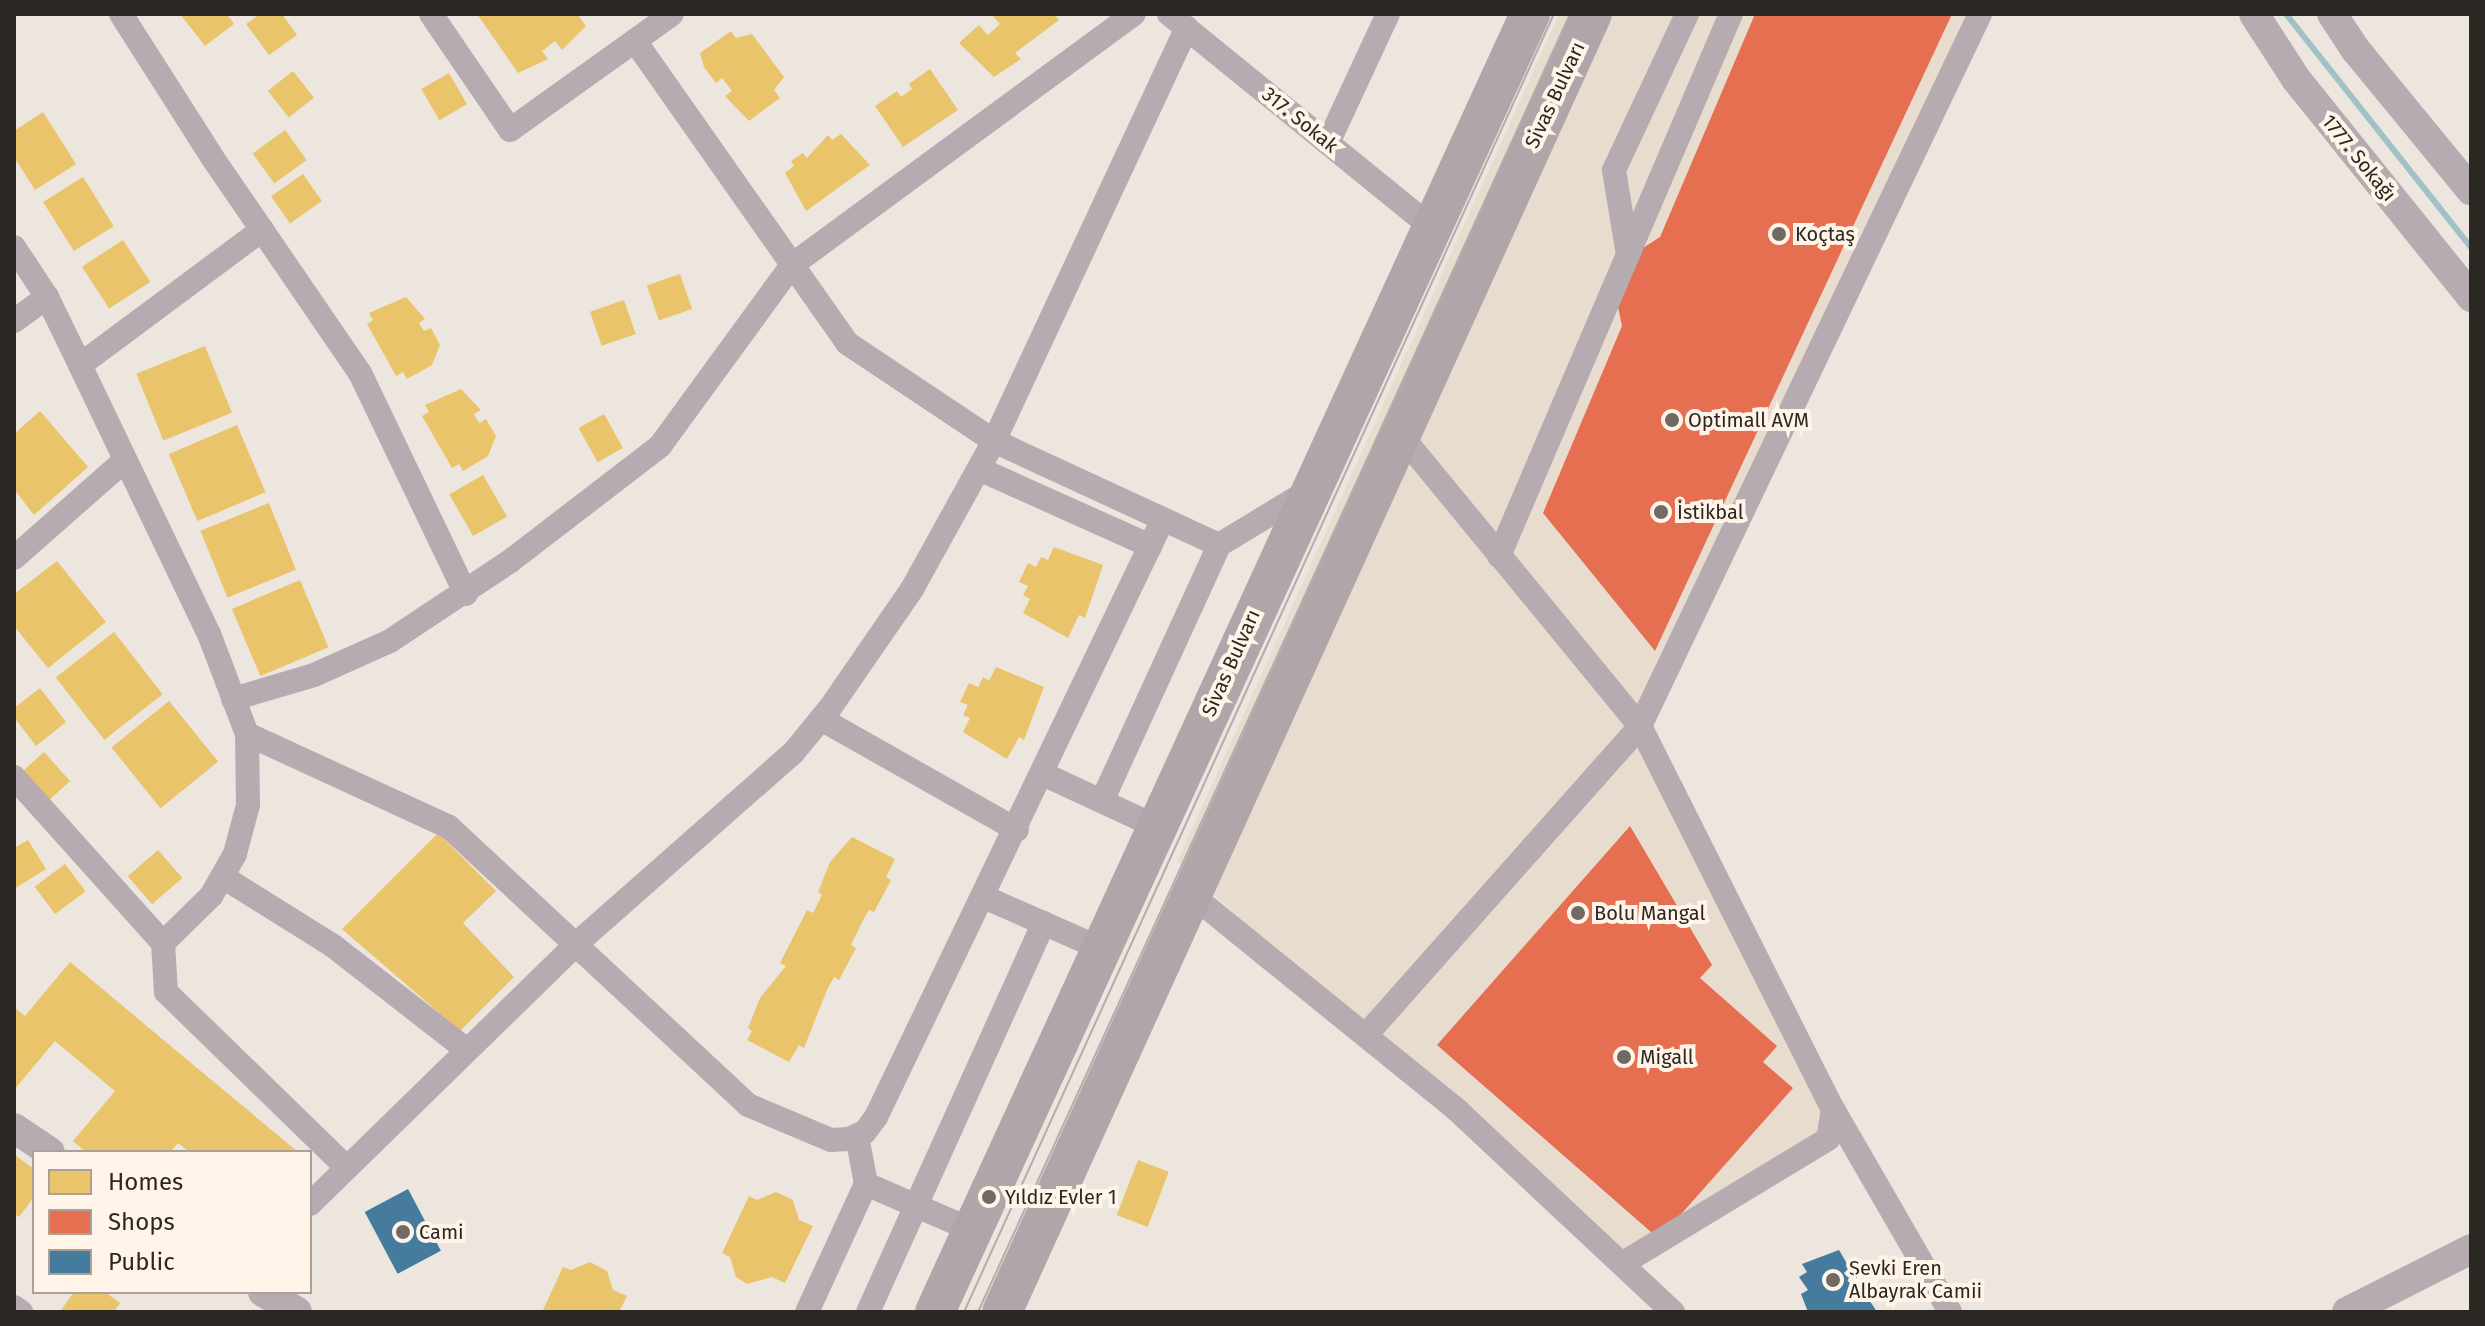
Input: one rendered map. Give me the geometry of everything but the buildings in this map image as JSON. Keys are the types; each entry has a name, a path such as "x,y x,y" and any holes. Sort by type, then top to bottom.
{"highway":[{"name":"Sivas Bulvarı","path":"935,1312 1430,226 1530,14"},
{"name":"Sivas Bulvarı","path":"1002,1312 1592,14"}],"street":[{"path":"121,14 360,373 466,594"},
{"path":"431,14 510,130 672,14"},
{"path":"233,699 353,659 466,594 660,446 792,265 1134,14"},
{"path":"1328,143 1388,14"},
{"path":"1628,255 1614,170 1687,14"},
{"path":"1499,556 1731,14"},
{"path":"1366,1035 1640,726 1980,14"},
{"name":"1777. Sokağı","path":"2254,14 2296,79 2471,297"},
{"path":"2332,14 2355,49 2471,190"},
{"path":"312,1202 575,945 793,753 821,719 889,625 994,441 1178,21"},
{"name":"317. Sokak","path":"1178,21 1430,226"},
{"path":"635,41 847,343 994,441 1219,545"},
{"path":"80,365 262,230"},
{"path":"14,247 47,297 209,634 247,734 248,805 223,877 197,913 163,943"},
{"path":"14,321 47,297"},
{"path":"1400,434 1640,726 1833,1109 1950,1312"},
{"path":"14,558 125,460"},
{"path":"979,469 1150,546"},
{"path":"1102,801 1219,545 1310,490"},
{"path":"247,734 449,827 748,1105 831,1140 857,1136 876,1117 1017,830 1163,519"},
{"path":"821,719 1017,830"},
{"path":"1043,774 1157,827"},
{"path":"14,777 163,943 166,992 347,1168"},
{"path":"223,877 332,945 467,1050"},
{"path":"1193,896 1366,1035 1623,1263 1661,1308"},
{"path":"984,897 1102,949"},
{"path":"868,1312 1044,923"},
{"path":"1623,1263 1828,1139 1833,1109"},
{"path":"14,1128 47,1150"},
{"path":"807,1312 866,1184 857,1136"},
{"path":"866,1184 974,1231"},
{"path":"2347,1312 2471,1249"},
{"path":"266,1294 297,1312"},
{"path":"14,1307 21,1312"}],"shaded area":[{"path":"1559,14 1982,14 1644,722 1842,1131 1623,1260 1177,862"}],"waterway":[{"path":"2286,14 2471,247"}],"tram line":[{"path":"964,1312 1554,14"},
{"path":"978,1312 1570,14"}],"place":[{"name":"Koçtaş","path":"1779,234"},
{"name":"Optimall AVM","path":"1672,420"},
{"name":"İstikbal","path":"1661,512"},
{"name":"Bolu Mangal","path":"1578,913"},
{"name":"Migall","path":"1624,1057"},
{"name":"Yıldız Evler 1","path":"989,1197"},
{"name":"Cami","path":"403,1232"},
{"name":"Şevki Eren Albayrak Camii","path":"1833,1280"}]}
